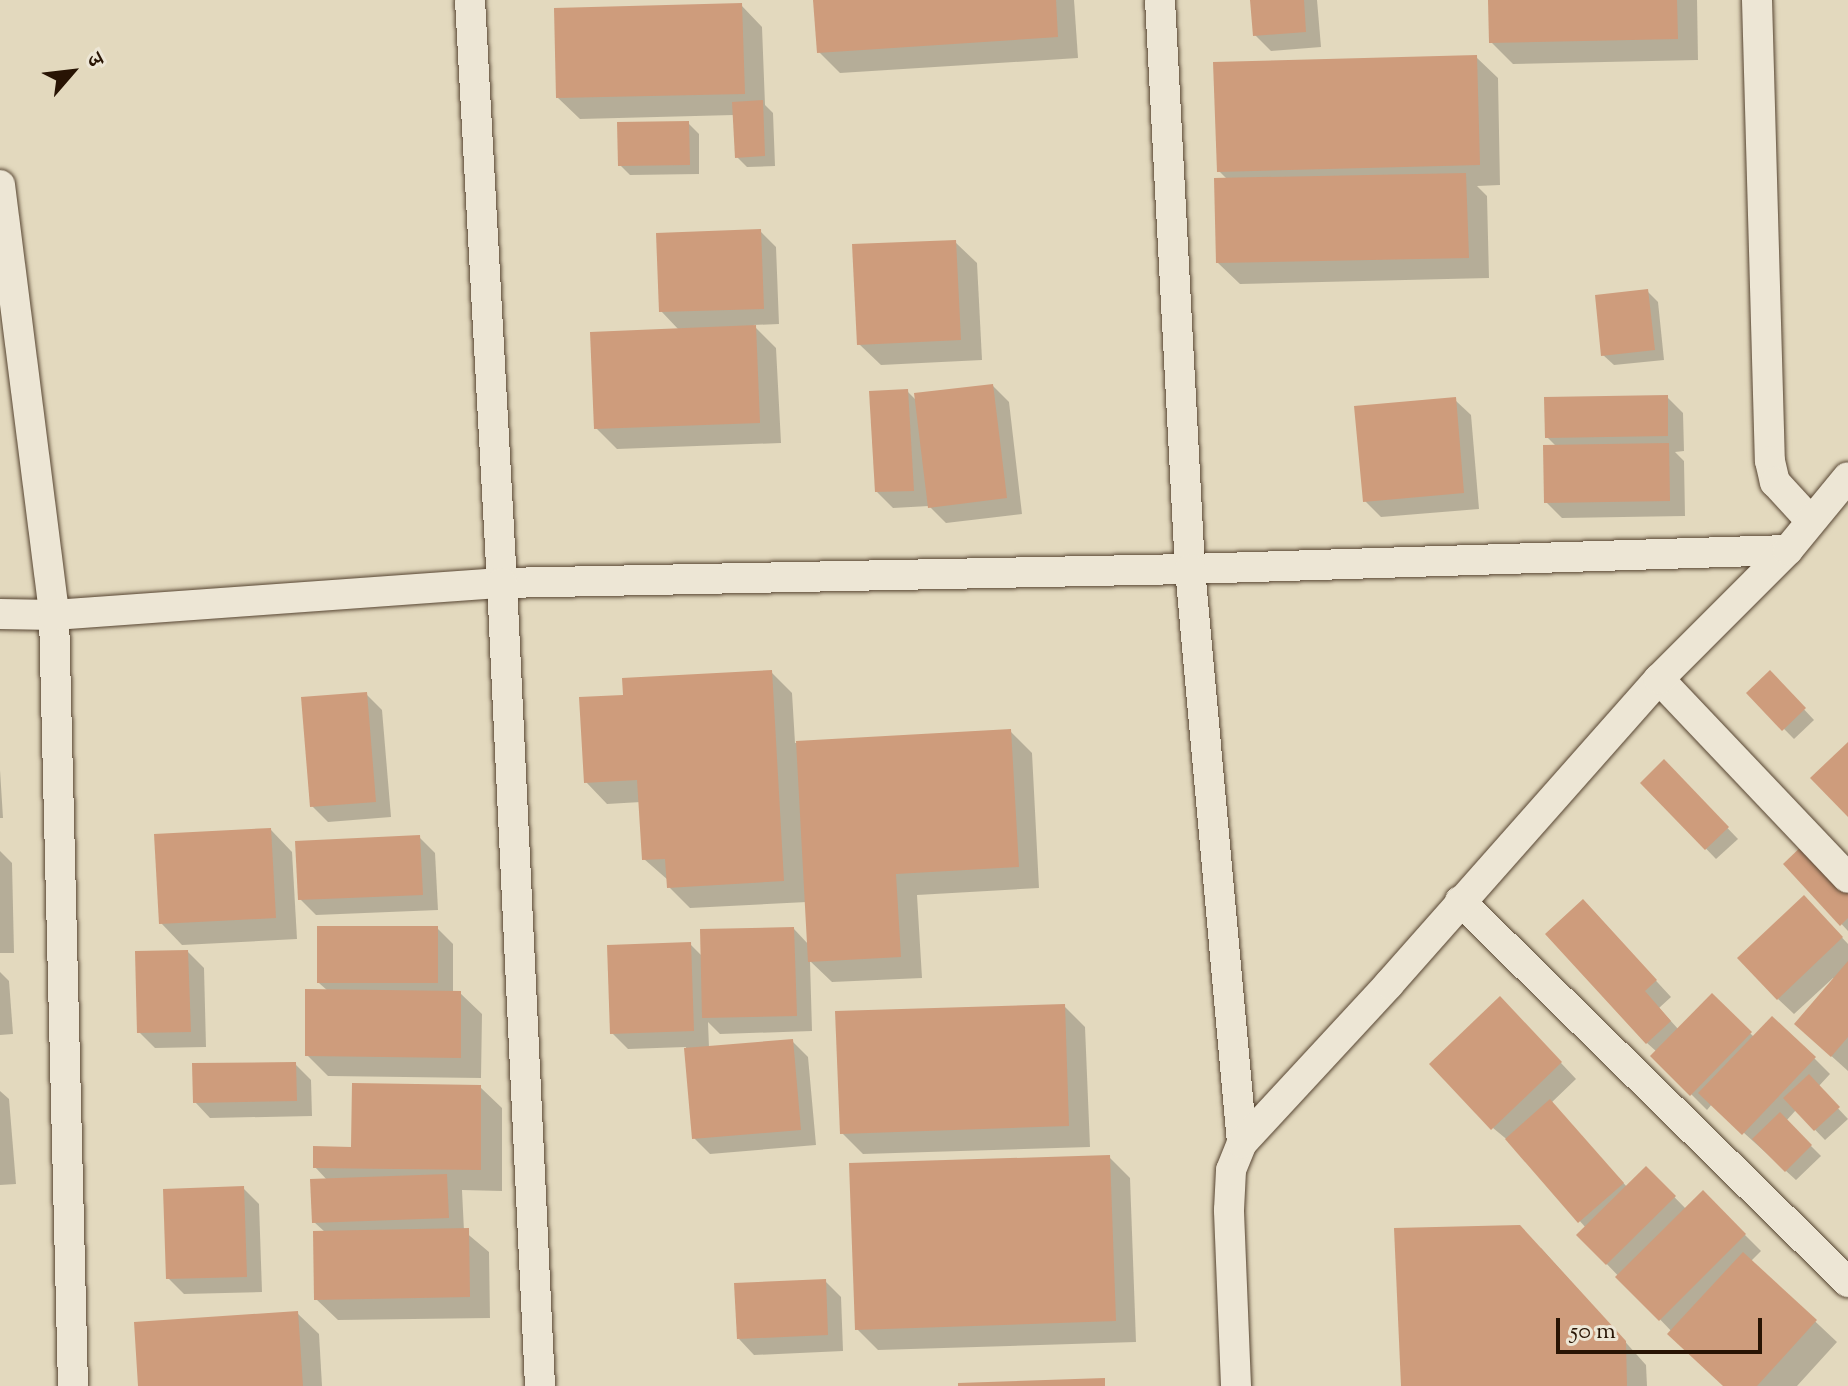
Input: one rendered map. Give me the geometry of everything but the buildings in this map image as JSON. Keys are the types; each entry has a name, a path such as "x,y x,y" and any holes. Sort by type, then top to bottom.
{"lane":[{"path":"470,0 502,583 540,1386"},
{"path":"1160,0 1190,569 1242,1143"},
{"path":"1757,0 1770,461 1775,482 1810,520"},
{"path":"0,185 54,615 73,1386"},
{"path":"1236,1386 1229,1210 1231,1170 1242,1143 1389,984 1659,679 1788,550 1848,477"},
{"path":"0,614 54,615 502,583 1190,569 1788,550"},
{"path":"1659,679 1848,878"},
{"path":"1460,901 1848,1282"}]}
